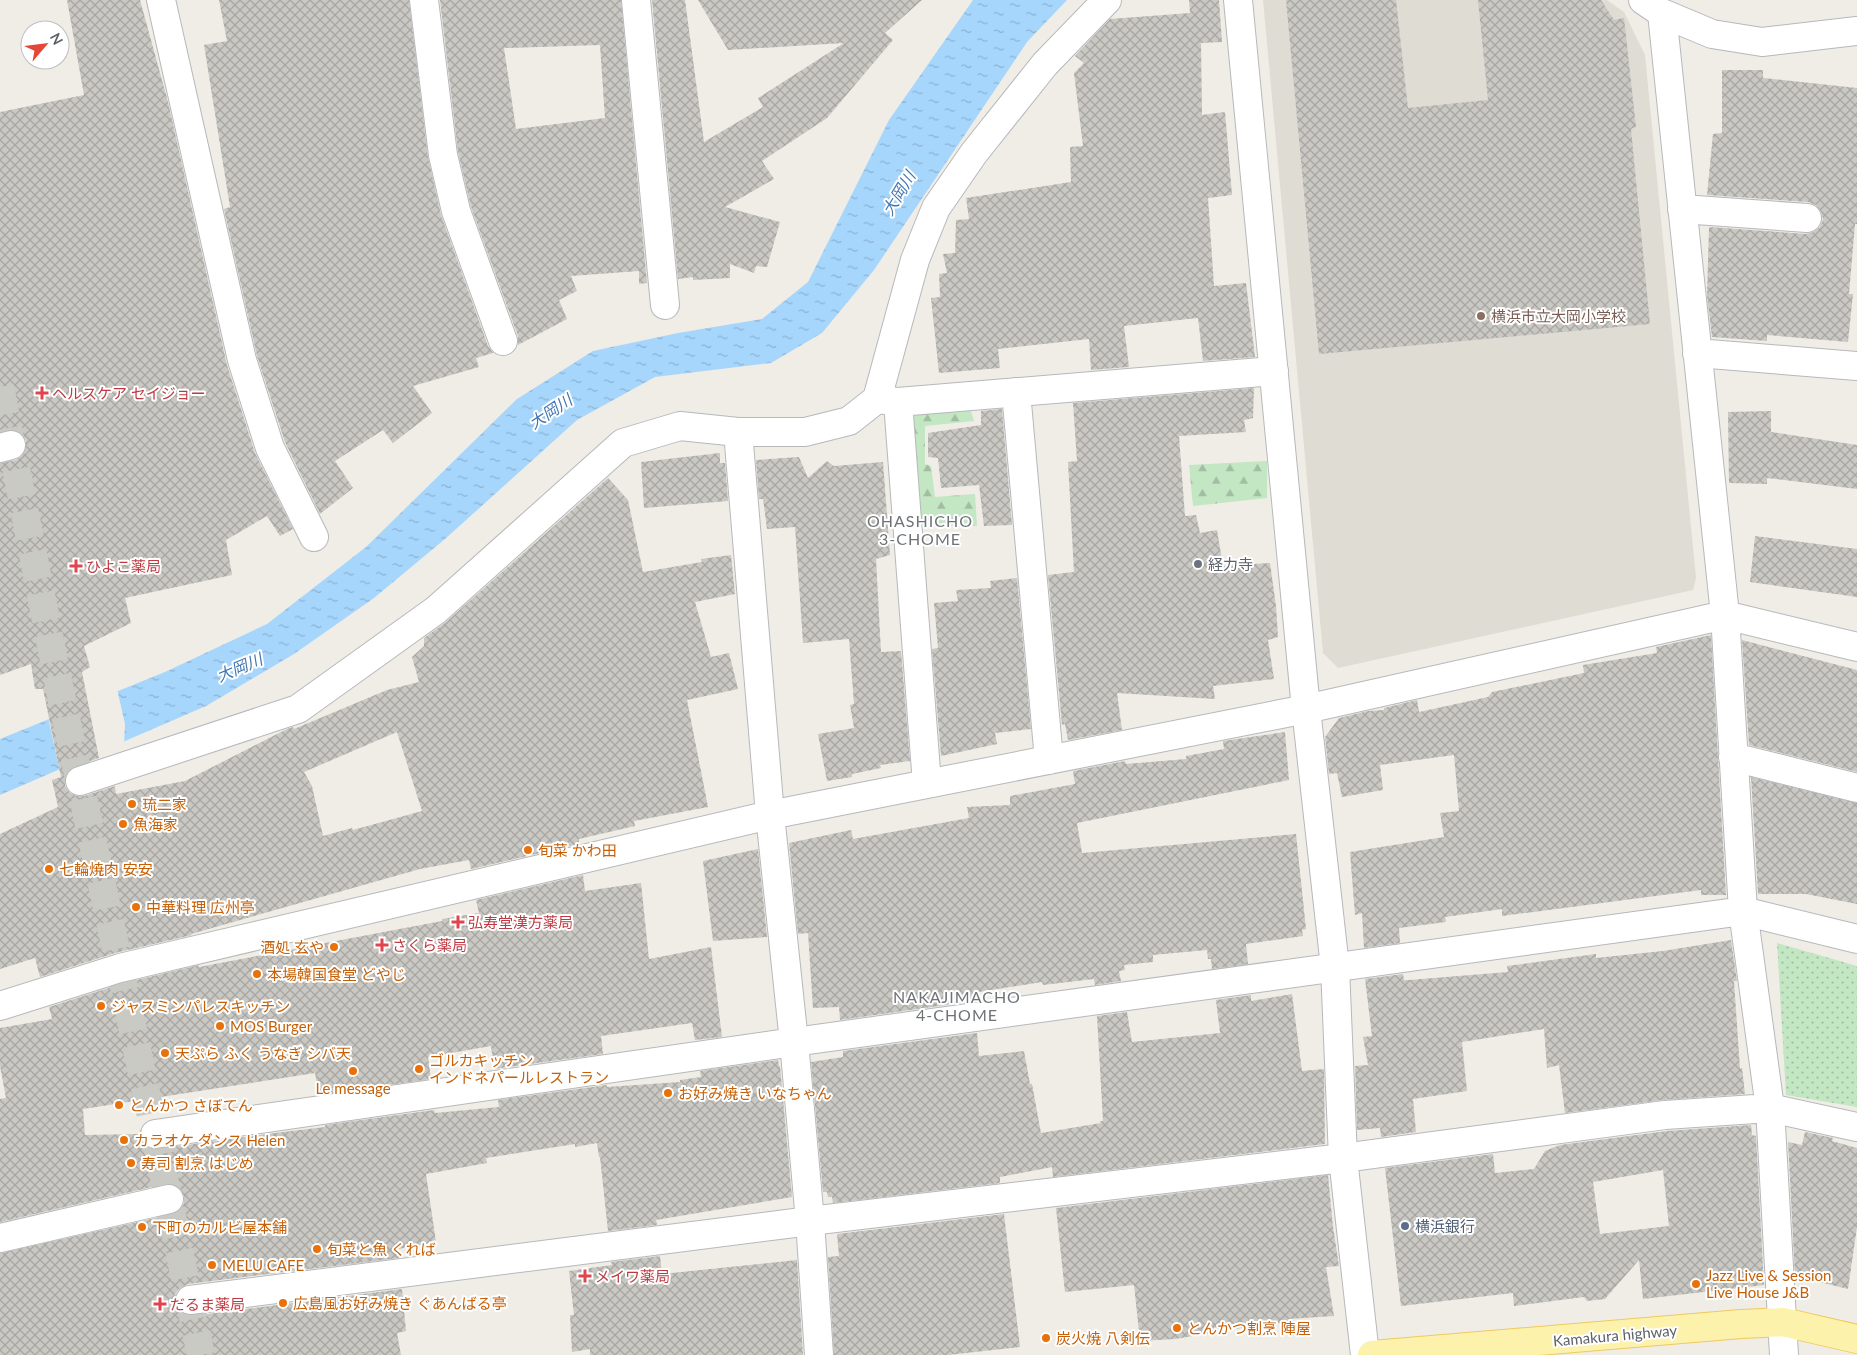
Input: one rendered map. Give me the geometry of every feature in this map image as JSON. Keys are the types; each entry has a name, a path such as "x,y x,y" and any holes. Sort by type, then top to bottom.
{"main road":[{"name":"Kamakura highway","path":"1372,1355 1783,1322 1857,1339"}],"street":[{"path":"161,0 242,360 270,448 314,537"},
{"path":"424,0 447,174 456,211 503,341"},
{"path":"636,0 665,306"},
{"path":"927,784 888,400 915,260 936,208 974,152 1045,64 1107,0"},
{"path":"1238,0 1306,709 1335,967 1343,1158 1365,1355"},
{"path":"1652,6 1712,34 1762,42 1857,31"},
{"path":"1652,6 1682,209 1725,615 1743,911 1770,1108 1784,1355"},
{"path":"1682,209 1807,218"},
{"path":"1697,353 1857,366"},
{"path":"80,781 298,709 436,610 623,443 680,426 738,432 806,432 849,421 888,400 1016,392 1274,371"},
{"path":"1016,392 1049,760"},
{"path":"738,432 770,815 794,1042 810,1222 819,1355"},
{"path":"0,1006 120,968 770,815 1306,709 1725,615 1857,647"},
{"path":"1733,757 1857,788"},
{"path":"156,1134 794,1042 1743,911 1857,939"},
{"path":"190,1300 810,1222 1343,1158 1664,1115 1770,1108 1857,1127"},
{"path":"0,1238 169,1198"}],"shaded area":[{"name":"横浜市立大岡小学校","path":"1263,0 1607,0 1624,12 1645,55 1696,578 1693,590 1338,668 1323,653"}],"green space":[{"path":"969,405 974,421 925,426 925,464 931,466 935,497 975,494 977,526 921,525 909,413"},
{"path":"1267,461 1267,498 1193,506 1189,465"},
{"path":"1777,943 1857,966 1857,1107 1786,1095"}],"water":[{"name":"大岡川","path":"973,0 1067,0 1027,42 874,270 822,333 771,363 655,377 577,420 445,539 374,598 294,654 206,706 0,795 0,739 165,672 267,624 366,547 517,399 593,351 678,333 762,319 808,282 889,120"}],"pier":[{"path":"117,689 125,724 124,745 60,772 48,717"}],"building":[{"path":"67,0 140,0 168,102 227,365 255,453 293,529 280,536 267,516 226,540 232,575 125,598 131,623 84,646 90,667 82,672 99,758 75,766 68,771 65,778 65,786 69,792 76,796 84,796 115,786 116,794 185,781 287,729 293,727 294,729 387,690 419,682 412,657 424,646 424,638 446,622 608,478 628,500 643,572 702,562 701,559 731,555 735,594 695,602 711,657 729,653 738,689 687,700 708,807 634,821 635,826 579,839 579,844 471,869 469,860 420,869 192,935 115,953 40,977 35,958 0,969 0,834 58,807 52,780 61,777 43,689 35,689 31,664 0,675 0,463 16,460 22,456 26,448 26,440 22,434 14,430 0,432 0,112 84,95","holes":["397,732 422,811 353,830 352,828 323,836 312,786 304,772"]},
{"path":"219,0 409,0 428,157 441,215 488,346 493,353 476,358 479,367 413,386 432,413 393,443 383,430 335,461 353,488 320,514 285,442 257,356 224,209 230,207 204,45 227,41"},
{"path":"440,0 621,0 647,283 639,284 639,271 571,276 577,291 559,300 567,319 518,345 518,336 471,207 458,152","holes":["600,45 605,118 516,129 504,48"]},
{"path":"652,0 685,0 704,142 763,107 758,98 844,43 728,50 698,0 922,0 885,33 893,40 827,118 762,161 774,179 725,207 780,222 767,267 756,266 754,273 730,264 730,278 693,280 693,277 678,279"},
{"path":"1189,0 1219,0 1222,42 1201,43 1202,115 1225,112 1232,195 1208,198 1214,286 1246,283 1255,357 1203,361 1198,318 1124,326 1129,367 1091,370 1089,339 998,349 1000,368 939,373 931,298 940,297 939,274 947,273 943,254 955,253 956,220 969,219 966,198 1071,182 1070,147 1083,146 1074,73 1084,63 1075,56 1110,19 1190,13"},
{"path":"1286,0 1396,0 1408,108 1488,100 1478,0 1601,0 1614,20 1624,18 1636,127 1631,129 1650,324 1319,354"},
{"path":"1722,70 1763,70 1763,78 1857,88 1857,224 1855,224 1849,294 1853,294 1848,342 1767,335 1767,341 1712,337 1707,296 1709,227 1806,234 1820,227 1823,219 1816,205 1808,202 1707,195 1713,134 1722,133"},
{"path":"1254,388 1253,418 1244,420 1246,432 1179,436 1185,516 1196,515 1200,533 1217,530 1223,566 1270,563 1278,637 1268,640 1274,679 1213,686 1215,699 1117,693 1122,730 1068,740 1065,724 1062,725 1048,575 1074,572 1068,462 1077,461 1073,403"},
{"path":"1002,409 1012,525 984,526 979,485 941,488 938,458 928,457 928,433 981,425 981,411"},
{"path":"1771,411 1771,432 1857,445 1857,489 1767,478 1767,484 1729,483 1728,412"},
{"path":"720,453 720,463 725,463 728,501 644,508 641,462"},
{"path":"799,457 808,478 827,461 834,466 883,462 890,555 876,559 881,652 901,651 910,761 880,765 881,768 852,774 852,777 827,781 818,734 854,728 850,705 854,704 849,639 803,643 795,527 767,529 763,499 759,499 756,460"},
{"path":"1755,536 1857,549 1857,597 1750,582"},
{"path":"1017,578 1031,729 995,733 997,744 941,756 932,649 938,648 934,603 958,601 956,590 991,588 990,581"},
{"path":"1711,635 1726,895 1701,895 1701,890 1502,916 1502,909 1445,917 1446,922 1399,928 1400,943 1364,948 1362,913 1355,915 1350,852 1444,837 1440,813 1459,811 1454,755 1380,765 1383,790 1342,797 1337,773 1329,774 1325,737 1339,718 1368,711 1384,710 1384,708 1417,700 1419,712 1488,697 1492,692 1584,673 1583,665 1657,653 1656,647"},
{"path":"1742,640 1857,670 1857,772 1749,745"},
{"path":"1285,732 1289,780 1077,823 1082,853 1296,834 1306,929 1302,930 1303,936 1246,944 1248,964 1212,969 1211,959 1208,959 1207,950 1153,955 1153,962 1124,965 1125,970 1119,971 1121,981 1095,985 1094,979 1043,985 1042,982 979,992 973,994 974,1001 840,1020 839,1007 813,1008 808,933 798,934 789,843 851,830 853,839 969,818 967,807 1010,805 1010,796 1075,784 1073,771 1125,761 1126,764 1186,759 1186,756 1224,749 1223,741"},
{"path":"1751,777 1857,803 1857,904 1806,894 1758,894"},
{"path":"758,849 767,937 713,941 703,861"},
{"path":"583,875 585,891 641,883 649,959 711,947 722,1037 695,1040 692,1023 601,1036 603,1054 494,1069 491,1046 428,1057 431,1079 319,1095 315,1073 83,1109 85,1135 140,1134 143,1144 150,1149 157,1149 325,1127 325,1125 434,1110 435,1113 499,1107 498,1100 607,1085 607,1087 680,1082 680,1080 701,1077 700,1071 778,1060 792,1197 656,1220 657,1225 608,1231 597,1143 575,1147 575,1144 486,1158 487,1163 426,1174 436,1242 398,1249 399,1258 188,1284 180,1288 175,1294 178,1310 184,1315 192,1316 402,1289 406,1331 397,1333 401,1355 0,1355 0,1253 173,1214 180,1210 184,1203 184,1196 180,1188 173,1184 165,1184 0,1222 0,1099 6,1098 0,1066 0,1028 52,1019 49,1007 124,983 199,965 199,967 479,913 476,900"},
{"path":"1731,940 1737,981 1734,981 1740,1069 1742,1068 1745,1094 1663,1100 1565,1113 1559,1065 1547,1068 1544,1029 1462,1042 1467,1091 1413,1099 1416,1132 1381,1137 1380,1128 1357,1130 1355,1066 1368,1065 1363,1037 1372,1036 1365,979 1403,974 1404,980 1409,980 1508,972 1507,966 1596,954 1596,958 1663,951"},
{"path":"1292,994 1302,1071 1324,1069 1325,1144 1053,1177 1052,1167 1000,1177 1000,1183 833,1203 832,1197 828,1197 827,1192 823,1192 811,1062 843,1057 843,1051 977,1033 979,1056 1024,1051 1041,1133 1101,1123 1100,1121 1103,1121 1097,1016 1127,1012 1132,1042 1220,1033 1216,1000 1251,995 1251,1001"},
{"path":"1751,1125 1752,1135 1756,1136 1764,1285 1643,1299 1639,1260 1605,1299 1587,1301 1584,1297 1514,1306 1513,1293 1401,1306 1385,1168 1493,1154 1495,1173 1534,1169 1545,1151 1560,1145 1667,1131","holes":["1663,1170 1669,1226 1600,1234 1593,1182"]},
{"path":"1805,1132 1833,1138 1832,1141 1857,1148 1857,1227 1848,1289 1795,1276 1788,1142 1802,1145"},
{"path":"1328,1175 1339,1266 1326,1267 1334,1316 1289,1319 1289,1322 1175,1339 1140,1341 1134,1285 1065,1292 1056,1208"},
{"path":"1004,1214 1020,1347 948,1355 834,1355 828,1257 839,1256 837,1234"},
{"path":"660,1256 662,1274 797,1260 803,1355 590,1355 590,1349 572,1352 570,1315 574,1315 569,1271 612,1265 611,1262"}],"tunnel":[{"path":"0,387 58,681 201,1355"}],"place":[{"name":"横浜市立大岡小学校","path":"1481,316"},
{"name":"ヘルスケア セイジョー","path":"42,393"},
{"name":"経力寺","path":"1198,564"},
{"name":"ひよこ薬局","path":"76,566"},
{"name":"琉二家","path":"132,804"},
{"name":"魚海家","path":"123,824"},
{"name":"旬菜 かわ田","path":"528,850"},
{"name":"七輪焼肉 安安","path":"49,869"},
{"name":"中華料理 広州亭","path":"136,907"},
{"name":"弘寿堂漢方薬局","path":"458,922"},
{"name":"さくら薬局","path":"382,945"},
{"name":"酒処 玄や","path":"334,947"},
{"name":"本場韓国食堂 どやじ","path":"257,974"},
{"name":"ジャスミンパレスキッチン","path":"101,1006"},
{"name":"MOS Burger","path":"220,1026"},
{"name":"天ぷら ふく うなぎ シバ天","path":"165,1053"},
{"name":"ゴルカキッチン インドネパールレストラン","path":"419,1069"},
{"name":"Le message","path":"353,1071"},
{"name":"お好み焼き いなちゃん","path":"668,1093"},
{"name":"とんかつ さぼてん","path":"119,1105"},
{"name":"カラオケ ダンス Helen","path":"124,1140"},
{"name":"寿司 割烹 はじめ","path":"131,1163"},
{"name":"横浜銀行","path":"1405,1226"},
{"name":"下町のカルビ屋本舗","path":"142,1227"},
{"name":"旬菜と魚 くれば","path":"317,1249"},
{"name":"MELU CAFE","path":"212,1265"},
{"name":"メイワ薬局","path":"585,1276"},
{"name":"Jazz Live & Session Live House J&B","path":"1696,1284"},
{"name":"広島風お好み焼き ぐあんばる亭","path":"283,1303"},
{"name":"だるま薬局","path":"160,1304"},
{"name":"とんかつ割烹 陣屋","path":"1177,1328"},
{"name":"炭火焼 八剣伝","path":"1046,1338"}],"district":[{"name":"OHASHICHO 3-CHOME","path":"920,529"},
{"name":"NAKAJIMACHO 4-CHOME","path":"957,1005"}]}
